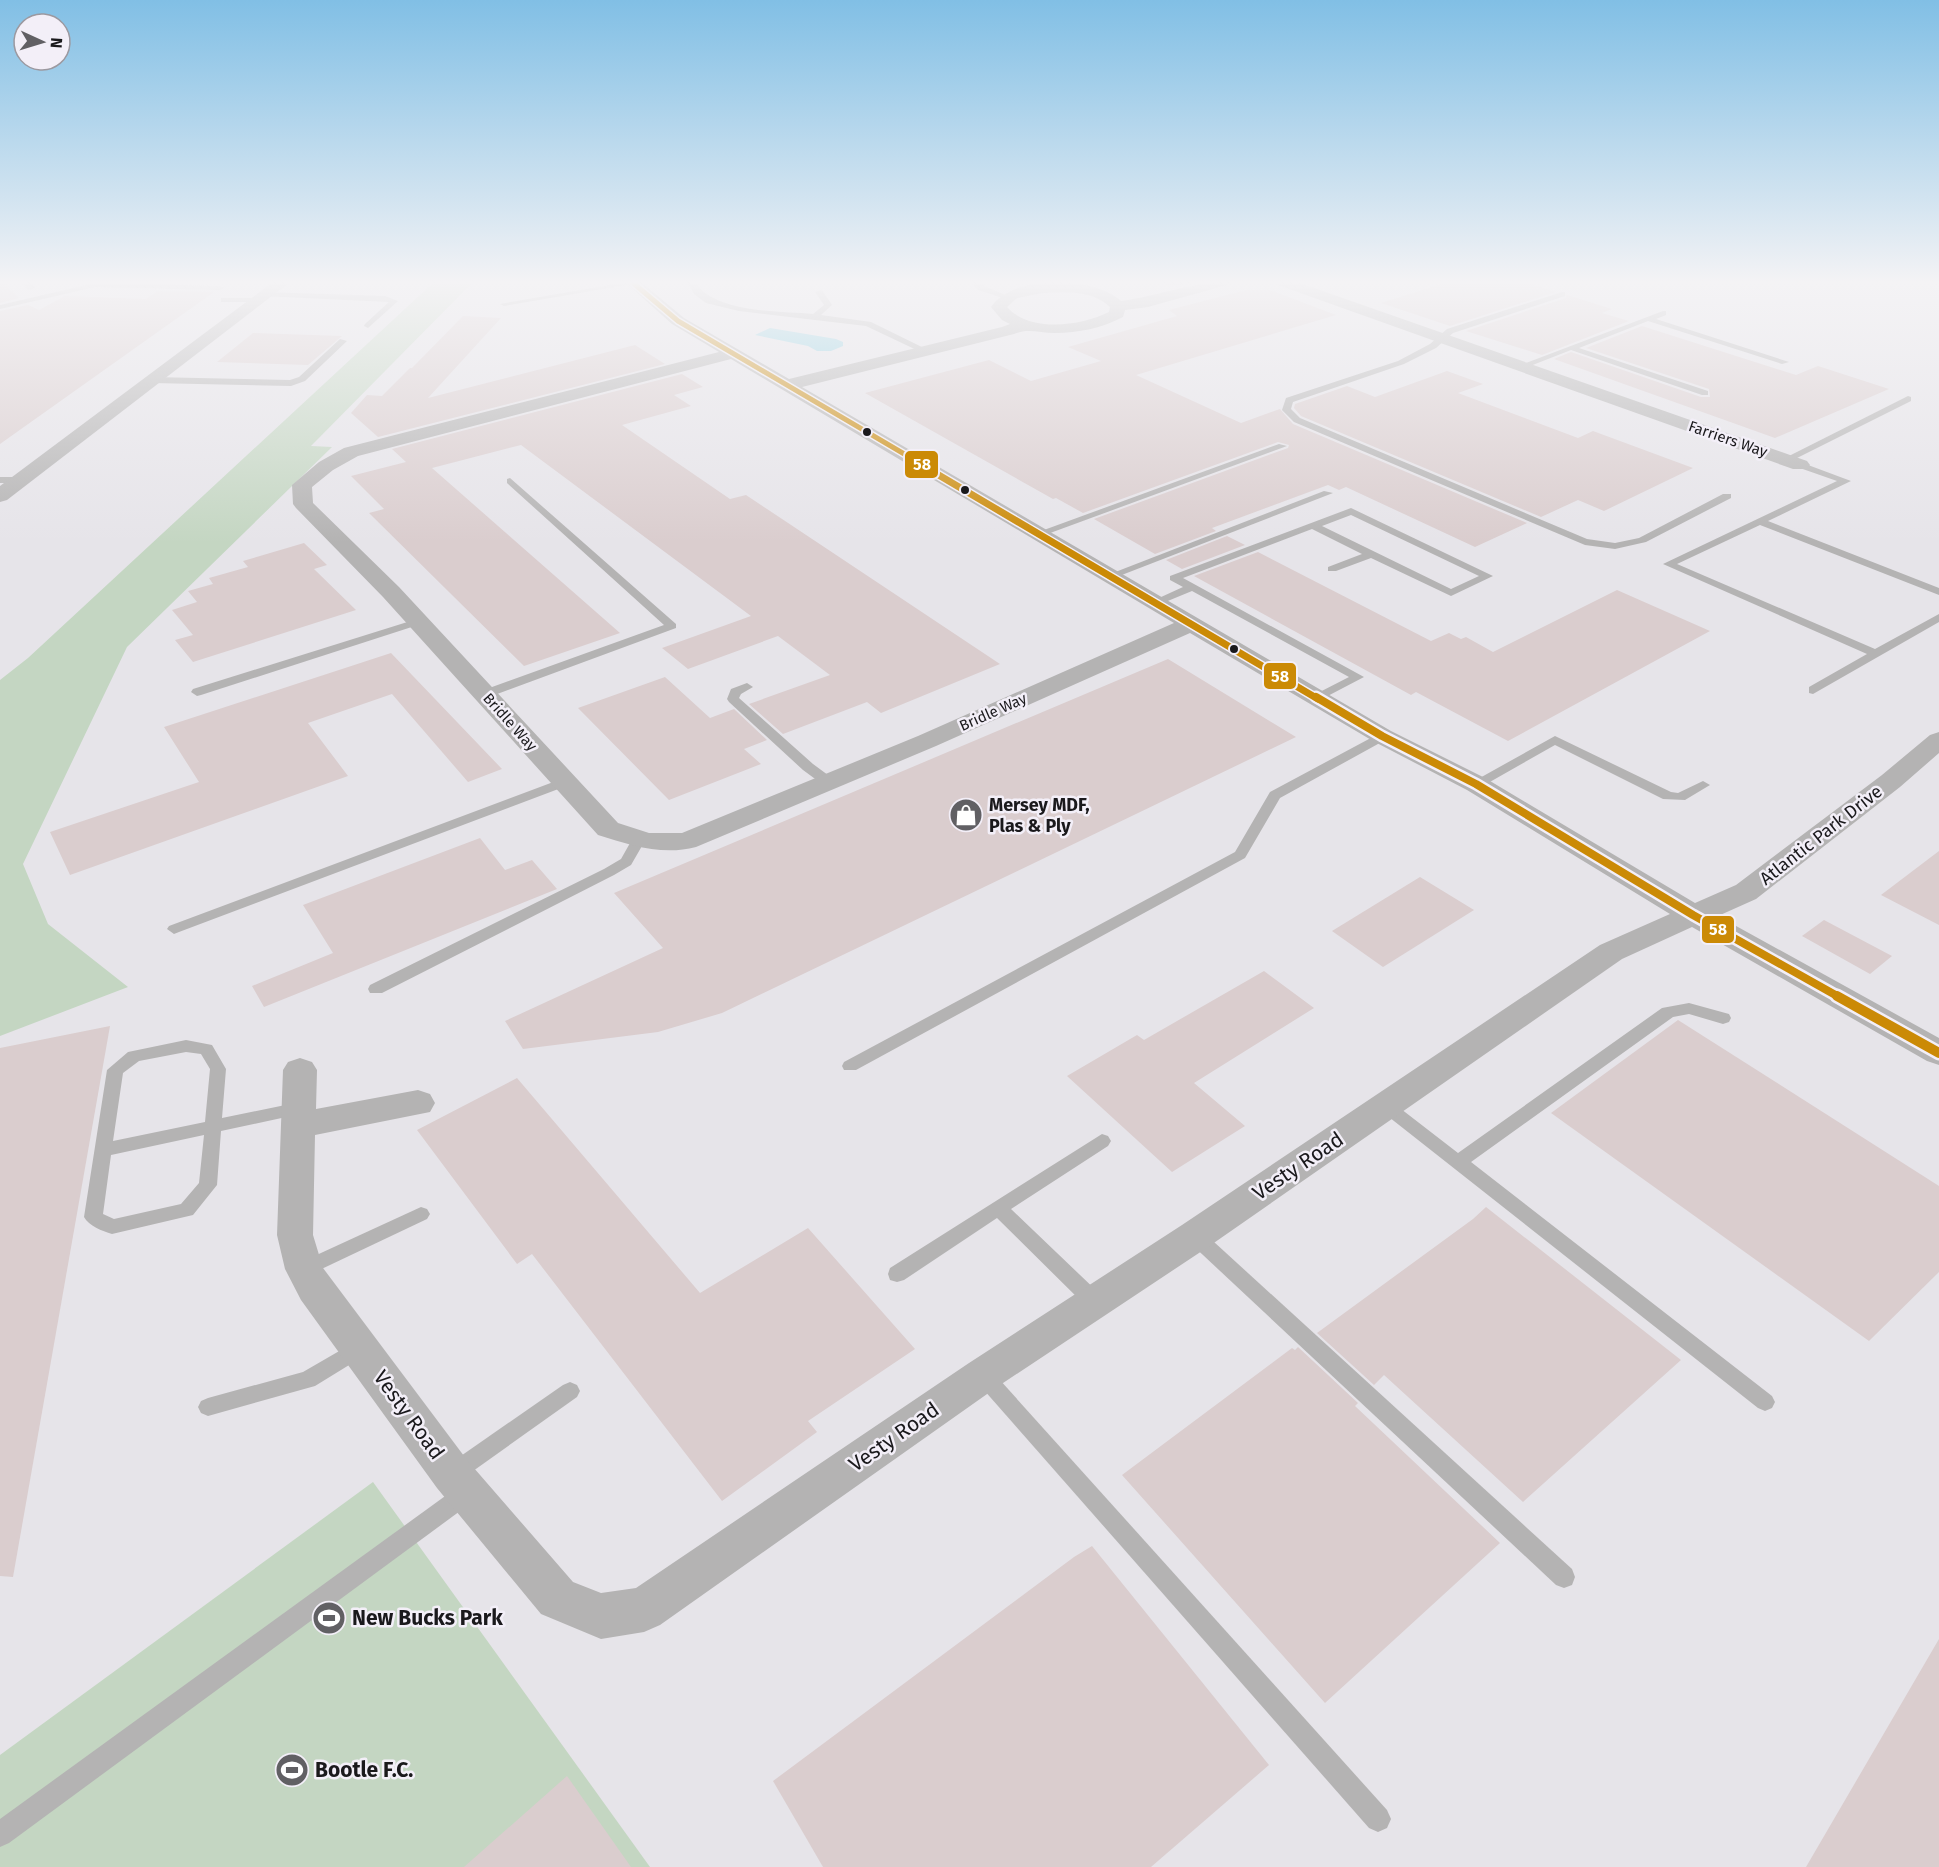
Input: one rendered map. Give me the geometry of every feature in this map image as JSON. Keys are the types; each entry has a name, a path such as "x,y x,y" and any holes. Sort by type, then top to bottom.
{"street":[{"path":"0,496 166,369"},
{"name":"Bridle Way","path":"674,369 351,452 326,466 302,485 303,504 485,693 608,829 647,841 686,841 927,741 1191,624"},
{"path":"759,369 1382,736 1476,784 1693,915 1939,1053"},
{"path":"787,385 852,369"},
{"name":"Farriers Way","path":"1531,369 1793,462"},
{"name":"Atlantic Park Drive","path":"1693,915 1746,892 1891,781 1939,740"},
{"name":"Vesty Road","path":"300,1070 295,1235 304,1269 314,1289 459,1484 557,1598 601,1616 644,1609 983,1375 1195,1236 1611,952 1693,915"},
{"path":"300,1117 418,1103"}],"lane":[{"path":"152,380 291,383 302,379 313,369"},
{"path":"1380,369 1289,400 1286,410 1297,420 1584,542 1615,546 1642,540 1727,496"},
{"path":"1634,369 1705,393"},
{"path":"1793,462 1908,399"},
{"path":"1038,534 1282,446"},
{"path":"1793,462 1846,481 1668,564 1877,654"},
{"path":"0,480 20,480"},
{"path":"485,693 672,626 510,481"},
{"path":"1110,576 1328,493"},
{"path":"1314,526 1451,593 1488,576 1352,511 1174,578 1358,677 1316,697"},
{"path":"1761,522 1939,592"},
{"path":"1332,569 1371,554"},
{"path":"1154,603 1192,587"},
{"path":"1814,690 1939,617"},
{"path":"197,692 417,622"},
{"path":"747,687 735,692 733,699 808,767 827,781"},
{"path":"850,1066 1240,855 1275,795 1382,736"},
{"path":"1476,784 1555,740 1668,796 1680,797 1703,785"},
{"path":"174,929 564,782"},
{"path":"376,989 609,872 626,862 639,839"},
{"path":"1458,1162 1668,1012 1689,1008 1723,1018"},
{"path":"186,1046 206,1049 218,1069 212,1125 208,1185 186,1210 112,1227 93,1217 115,1070 134,1056 186,1046"},
{"path":"1386,1106 1765,1402"},
{"path":"103,1150 212,1125 300,1117"},
{"path":"897,1274 1102,1140"},
{"path":"998,1208 1095,1302"},
{"path":"304,1269 421,1214"},
{"path":"1195,1236 1564,1577"},
{"path":"208,1407 308,1380 360,1348"},
{"path":"983,1375 1378,1819"},
{"path":"0,1834 459,1484 570,1391"}],"green space":[{"path":"340,369 387,369 311,446 332,447 127,647 23,864 48,924 128,987 0,1036 0,680 28,658"},
{"name":"New Bucks Park","path":"373,1482 650,1867 0,1867 0,1755"}],"building":[{"path":"0,369 105,369 0,444"},
{"path":"409,369 454,369 428,398 541,369 645,369 378,437 351,413 367,395 382,396"},
{"path":"955,369 1007,369 1031,381 1073,369 1156,369 1136,375 1241,423 1280,409 1293,424 1527,523 1475,547 1346,487 1339,490 1328,485 1212,528 1216,531 1155,554 1094,519 1288,448 1289,445 1278,442 1083,513 1056,498 1053,499 865,393"},
{"path":"1582,369 1620,369 1701,397 1710,397 1709,389 1649,369 1778,369 1796,375 1810,369 1828,369 1889,389 1775,438"},
{"path":"1447,371 1483,384 1458,393 1578,438 1593,431 1693,468 1604,511 1578,500 1541,517 1301,416 1294,408 1295,404 1347,386 1375,397"},
{"path":"682,374 703,387 674,395 691,406 622,425 730,499 746,495 1000,664 881,713 867,702 783,734 749,704 830,675 778,636 688,669 662,648 751,616 521,445 432,468 620,633 524,666 369,513 384,509 351,476 406,462 392,449"},
{"path":"1227,536 1245,545 1182,569 1166,560"},
{"path":"304,543 327,565 314,569 356,610 193,662 175,640 193,635 172,610 197,602 188,591 213,584 209,578 248,567 243,561"},
{"path":"1258,552 1431,641 1449,633 1461,639 1466,637 1493,652 1617,590 1710,631 1508,741 1416,692 1411,695 1194,576"},
{"path":"391,653 502,769 468,782 392,694 308,723 348,776 70,875 50,832 199,782 164,727"},
{"name":"Mersey MDF, Plas & Ply","path":"1168,659 1296,737 722,1013 658,1032 523,1049 505,1021 663,948 614,893"},
{"path":"665,677 710,718 734,709 767,740 744,749 761,764 669,800 578,708"},
{"path":"480,838 505,870 532,860 557,889 264,1007 252,986 333,953 303,905"},
{"path":"1939,851 1939,925 1881,895"},
{"path":"1420,877 1474,910 1383,967 1332,931"},
{"path":"1824,920 1892,956 1870,974 1802,936"},
{"path":"1264,971 1314,1008 1194,1083 1245,1126 1172,1172 1067,1076 1137,1035 1144,1040"},
{"path":"1678,1020 1939,1186 1939,1272 1869,1341 1551,1113"},
{"path":"110,1026 13,1577 0,1576 0,1048"},
{"path":"517,1078 700,1293 808,1228 915,1349 808,1421 817,1432 722,1501 532,1254 517,1264 417,1130"},
{"path":"1486,1207 1681,1360 1523,1502 1384,1375 1374,1385 1317,1333 1473,1219"},
{"path":"1298,1347 1358,1403 1355,1406 1500,1543 1325,1703 1122,1475 1292,1348 1295,1350"},
{"path":"1092,1546 1269,1765 1151,1867 823,1867 773,1781 1074,1557"},
{"path":"1939,1639 1939,1867 1806,1867"},
{"path":"567,1776 631,1867 464,1867"}],"transit line":[{"name":"58","path":"760,369 1382,736 1476,784 1693,915 1939,1053"}],"place":[{"name":"Mersey MDF, Plas & Ply","path":"966,815"},
{"name":"New Bucks Park","path":"329,1618"},
{"name":"Bootle F.C.","path":"292,1770"}]}
